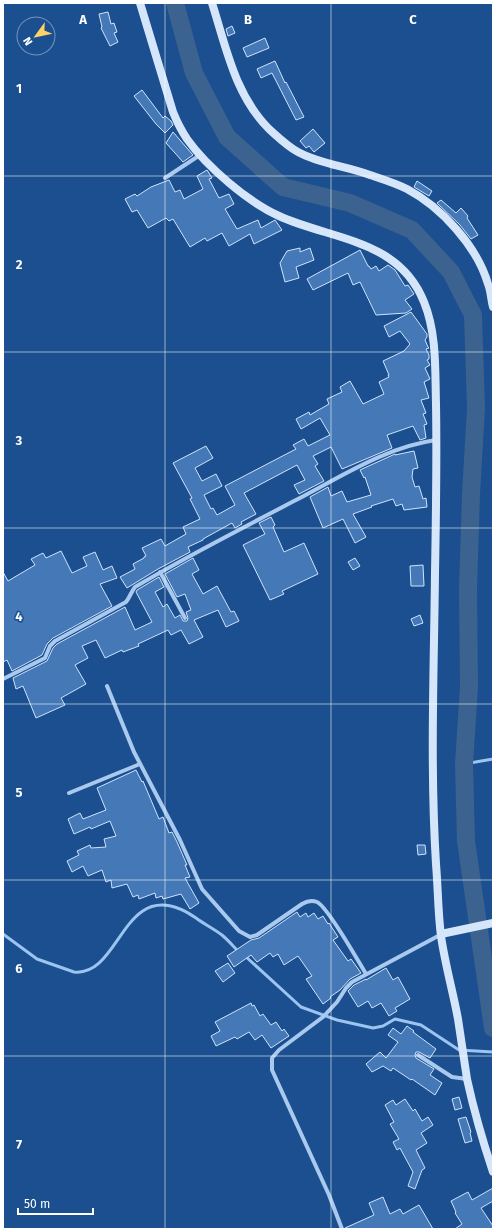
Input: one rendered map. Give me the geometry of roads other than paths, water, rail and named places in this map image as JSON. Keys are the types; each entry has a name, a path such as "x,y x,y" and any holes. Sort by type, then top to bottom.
{"street":[{"path":"140,3 173,112 180,128 201,155 237,189 261,207 280,217 381,252 404,271 424,300 430,318 435,348 436,440 433,808 445,933 461,1040 467,1075 482,1140 493,1172"},
{"path":"212,3 235,76 246,100 264,123 296,151 310,158 386,180 406,189 435,208 448,220 472,250 488,283 493,307"},
{"path":"165,178 201,155"},
{"path":"3,680 45,658 50,646 55,641 126,602 130,597 131,591 135,587 174,563 364,464 421,442 436,440"},
{"path":"160,572 185,618"},
{"path":"107,686 140,764 180,840 202,889 239,931 250,936 257,935 302,904 308,901 318,902 323,906 336,924 366,974"},
{"path":"69,793 140,764"},
{"path":"342,1229 329,1195 276,1080 272,1070 272,1058 279,1050 323,1017 337,1002 346,988 366,974 445,933 493,923"},
{"path":"418,1055 452,1077 467,1075"}],"waterway":[{"path":"175,3 194,73 227,137 283,187 350,203 412,230 451,272 473,315 476,408 468,589 469,687 464,764 466,841 493,1028"},
{"path":"464,764 493,759"},
{"path":"3,934 37,959 74,972 89,970 101,961 122,933 145,909 161,905 180,909 188,913 222,935 239,952"},
{"path":"244,955 301,1007 337,1020 373,1028 383,1026 395,1019 421,1025 459,1050 493,1052"}]}
